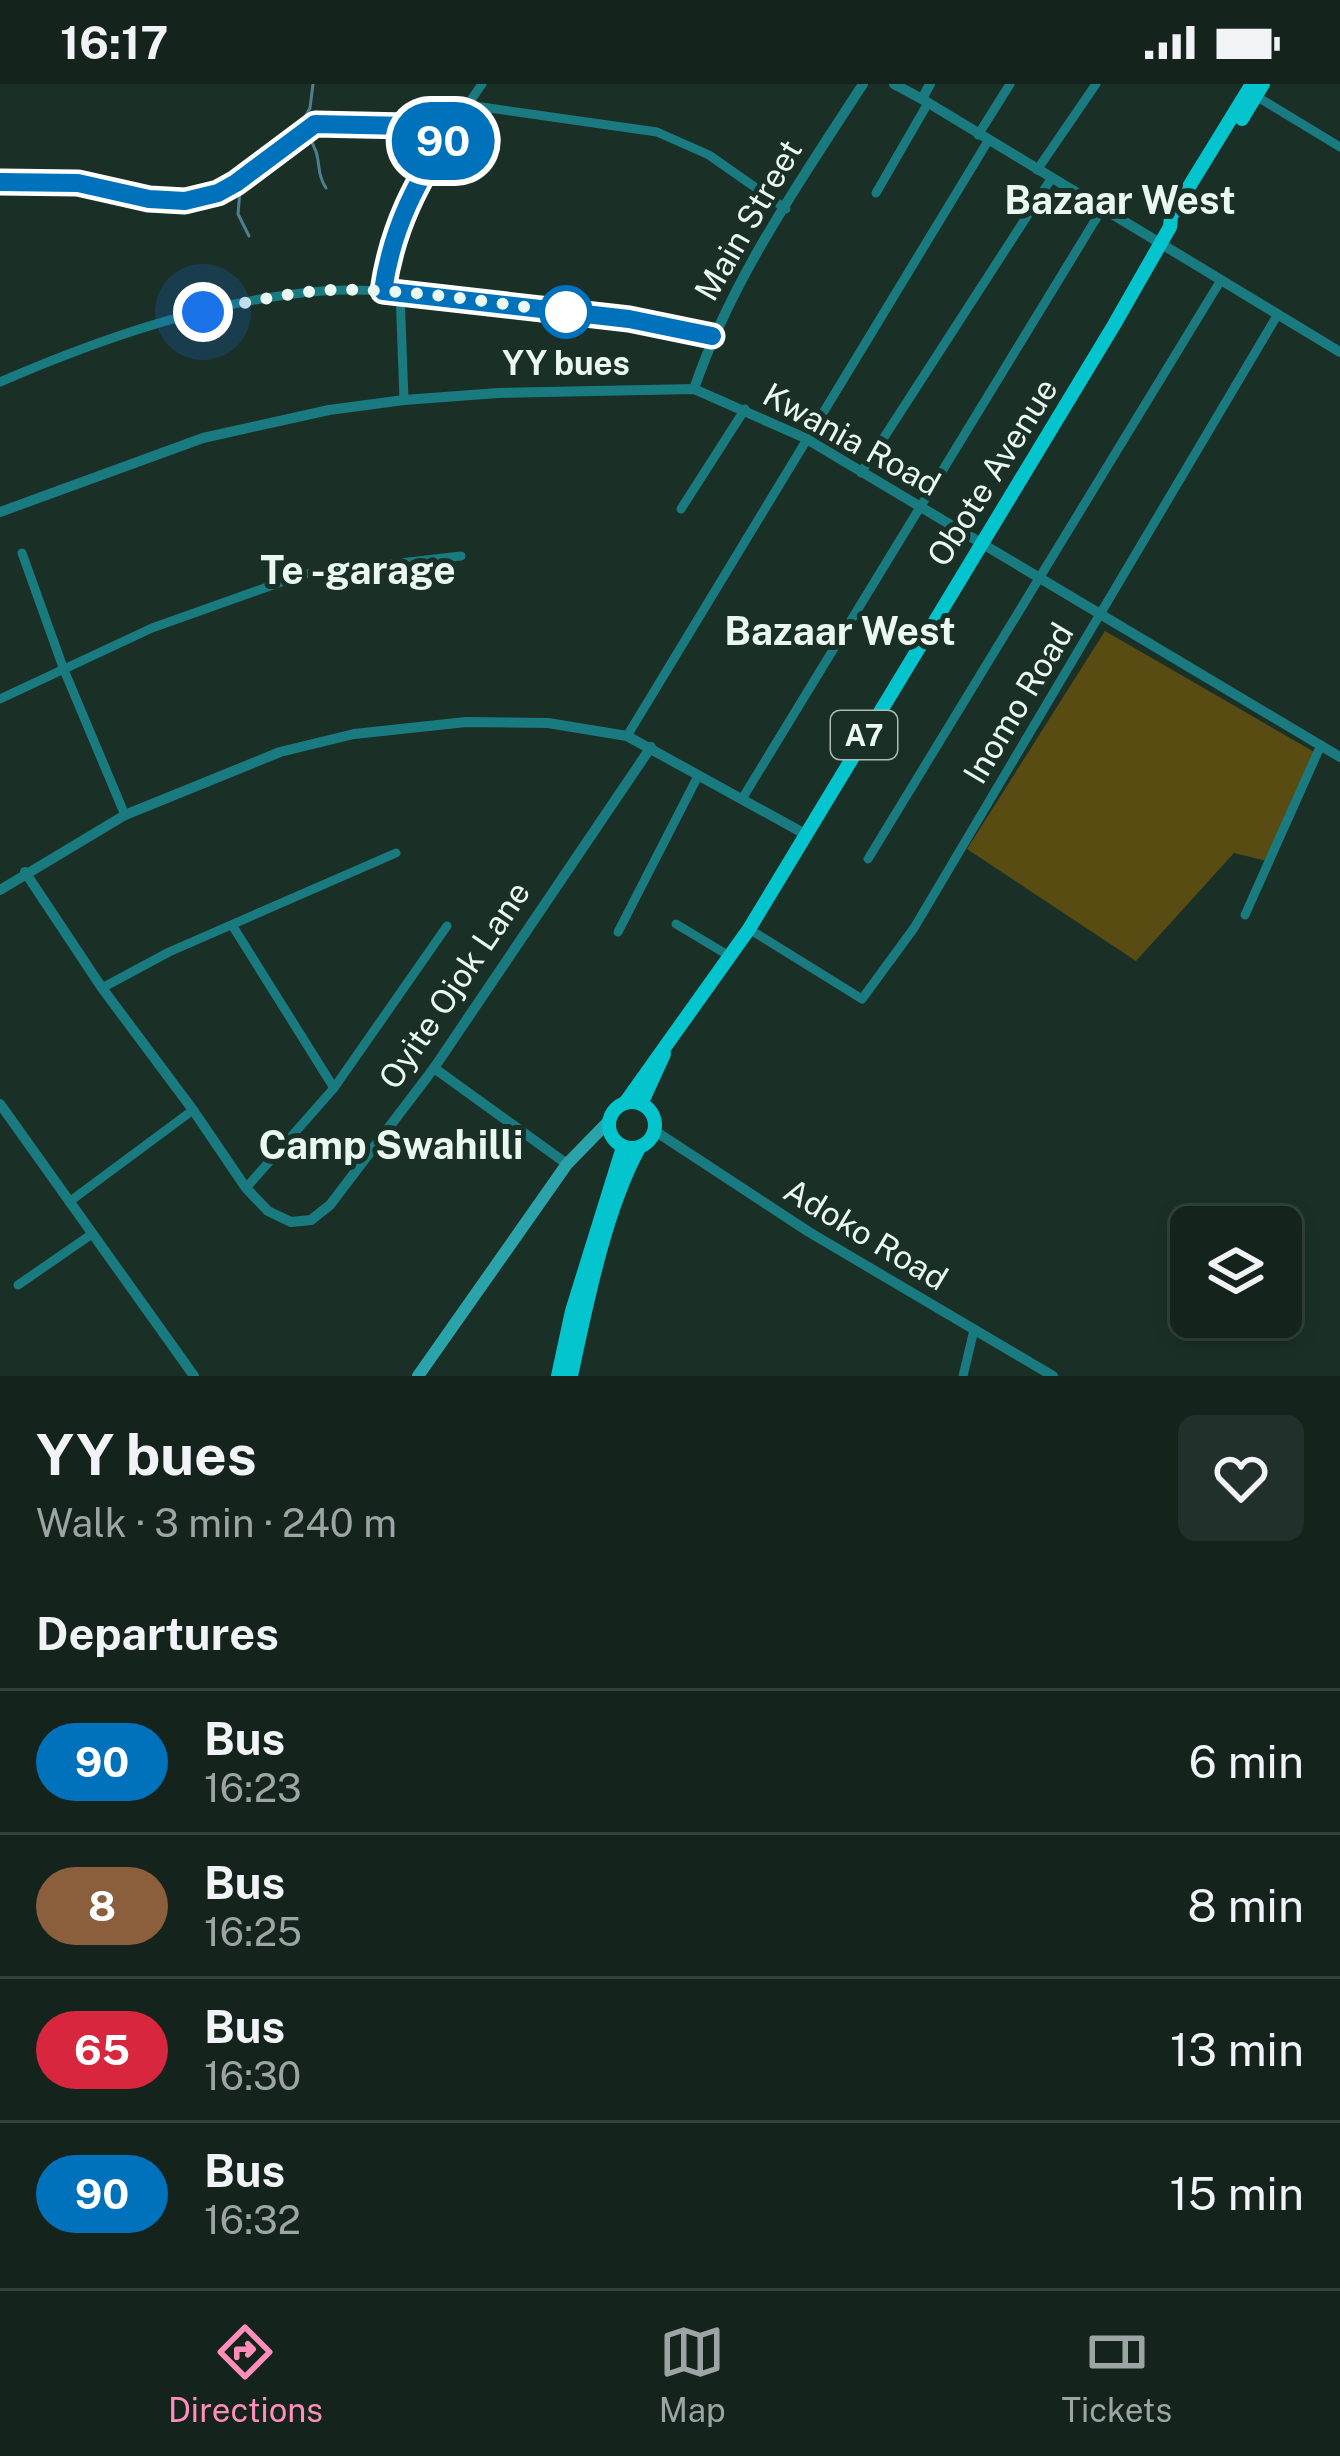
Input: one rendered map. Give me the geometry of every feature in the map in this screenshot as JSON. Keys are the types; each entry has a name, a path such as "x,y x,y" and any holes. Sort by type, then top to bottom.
{"main road":[{"name":"Obote Avenue","path":"633,1104 749,929 1257,88"},
{"name":"A7","path":"610,1120 633,1104"},
{"path":"557,1376 610,1179 631,1147 655,1131 653,1115 633,1104"},
{"path":"418,1376 567,1164 610,1120"},
{"path":"610,1120 612,1136 631,1147"},
{"path":"571,1376 631,1147"}],"street":[{"path":"383,291 400,216 482,84"},
{"name":"Main Street","path":"694,389 712,336 863,84"},
{"path":"893,84 1340,352"},
{"path":"876,194 931,84"},
{"path":"627,736 983,138 1010,84"},
{"path":"1036,170 1096,84"},
{"path":"1257,88 1340,147"},
{"path":"468,105 657,132 709,155 786,209"},
{"path":"0,182 78,183 149,199 185,201 236,183 315,124 453,127"},
{"path":"861,473 1051,179"},
{"path":"742,800 1102,209"},
{"path":"868,859 1221,280"},
{"path":"400,292 404,400"},
{"path":"0,382 92,342 293,294 400,292 629,319 712,336"},
{"name":"Inomo Road","path":"749,929 862,999 914,928 1279,314"},
{"path":"0,512 203,438 329,410 404,400 694,389"},
{"name":"Kwania Road","path":"694,389 806,438 980,542"},
{"path":"681,509 745,409"},
{"path":"980,542 1340,757"},
{"path":"22,553 64,670 125,814"},
{"path":"0,699 152,628 304,574 461,556"},
{"path":"0,890 125,814 280,752 353,734 466,722 596,728 627,736 805,834"},
{"path":"1245,915 1321,746"},
{"name":"Oyite Ojok Lane","path":"25,872 101,988 194,1110 246,1188 268,1211 291,1222 310,1220 330,1205 434,1068 651,747"},
{"path":"618,932 698,776"},
{"path":"101,988 169,952 396,854"},
{"path":"676,924 731,957"},
{"path":"232,925 334,1088"},
{"path":"246,1188 334,1088 447,926"},
{"path":"434,1068 567,1164"},
{"path":"0,1104 194,1376"},
{"path":"69,1202 194,1110"},
{"name":"Adoko Road","path":"655,1131 792,1222 1053,1376"},
{"path":"18,1285 92,1234"},
{"path":"963,1376 974,1330"}],"shaded area":[{"path":"1105,631 1316,753 1267,861 1234,853 1136,961 967,849"}],"waterway":[{"path":"185,195 242,172 261,157 305,117 313,84"},
{"path":"307,135 326,188"},
{"path":"240,190 238,214 249,236"}],"bus line":[{"name":"90","path":"0,182 98,185 149,199 185,201 236,183 315,124 453,127 400,216 383,291 629,319 712,336"}],"place":[{"name":"YY bues","path":"566,312"}],"district":[{"name":"Bazaar West","path":"1120,200"},
{"name":"Te -garage","path":"358,570"},
{"name":"Bazaar West","path":"840,631"},
{"name":"Camp Swahilli","path":"391,1145"}],"route":[{"path":"203,312 327,290 383,291 570,313 566,312"}]}
